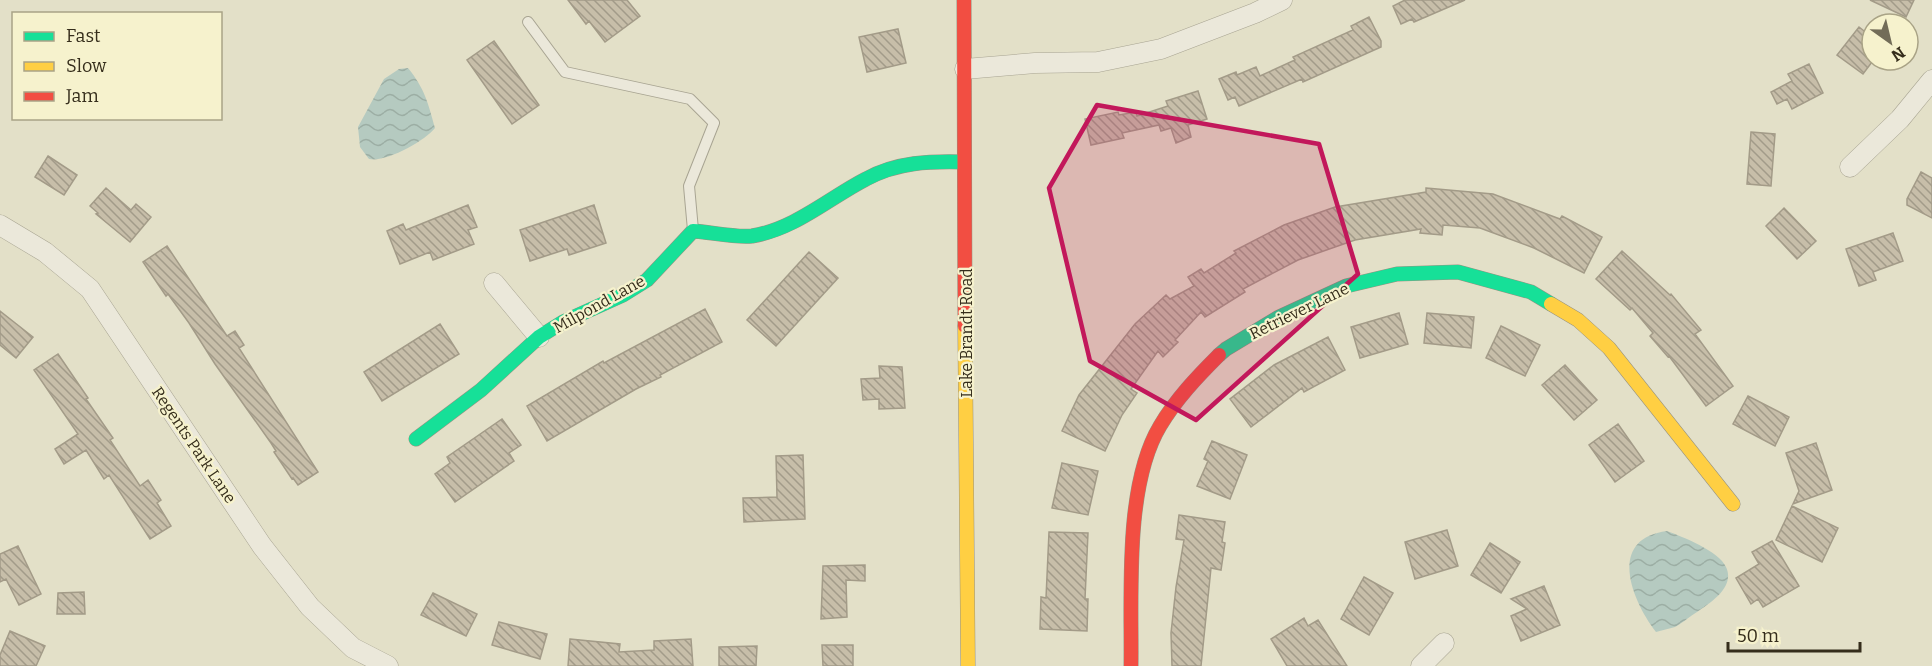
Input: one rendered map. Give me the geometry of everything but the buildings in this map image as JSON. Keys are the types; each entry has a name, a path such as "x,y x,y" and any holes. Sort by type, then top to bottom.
{"street":[{"name":"Lake Brandt Road","path":"964,0 965,476 968,666"},
{"path":"965,69 1035,63 1098,62 1161,49 1255,13 1282,0"},
{"path":"1850,167 1900,119 1932,80"},
{"path":"693,231 751,236 778,228 807,215 867,178 893,168 927,161 964,162"},
{"name":"Regents Park Lane","path":"0,225 45,252 90,289 262,546 282,572 310,607 353,648 388,666"},
{"name":"Milpond Lane","path":"416,439 481,390 539,337 563,322 623,295 647,280 693,231"},
{"name":"Retriever Lane","path":"1131,666 1133,539 1140,476 1159,427 1187,387 1226,349 1279,317 1346,286 1397,274 1458,272 1531,292 1578,320 1609,348 1733,504"},
{"path":"494,283 539,337"},
{"path":"1421,666 1444,643"}],"lane":[{"path":"528,22 565,72 690,99 714,123 689,186 693,231"}],"highlighted area":[{"path":"1097,105 1319,144 1358,274 1196,420 1090,361 1049,188"}],"water":[{"path":"408,68 422,90 435,128 423,139 404,150 385,158 369,159 360,147 358,127 384,79 399,69"},
{"path":"1667,531 1700,545 1716,555 1726,567 1728,575 1724,588 1713,600 1677,626 1656,632 1647,619 1633,589 1630,558 1636,546 1648,536"}],"traffic: fast":[{"path":"416,439 481,390 539,337 563,322 623,295 647,280 693,231 731,236 752,236 768,232 797,220 878,173 926,162 964,162"},
{"path":"1219,355 1279,317 1346,286 1397,274 1458,272 1531,292 1551,304"}],"traffic: slow":[{"path":"1551,304 1578,320 1609,348 1733,504"},
{"path":"965,326 968,666"}],"traffic: jam":[{"path":"964,0 965,326"},
{"path":"1131,666 1132,542 1140,479 1148,451 1166,416 1187,389 1219,355"}]}
